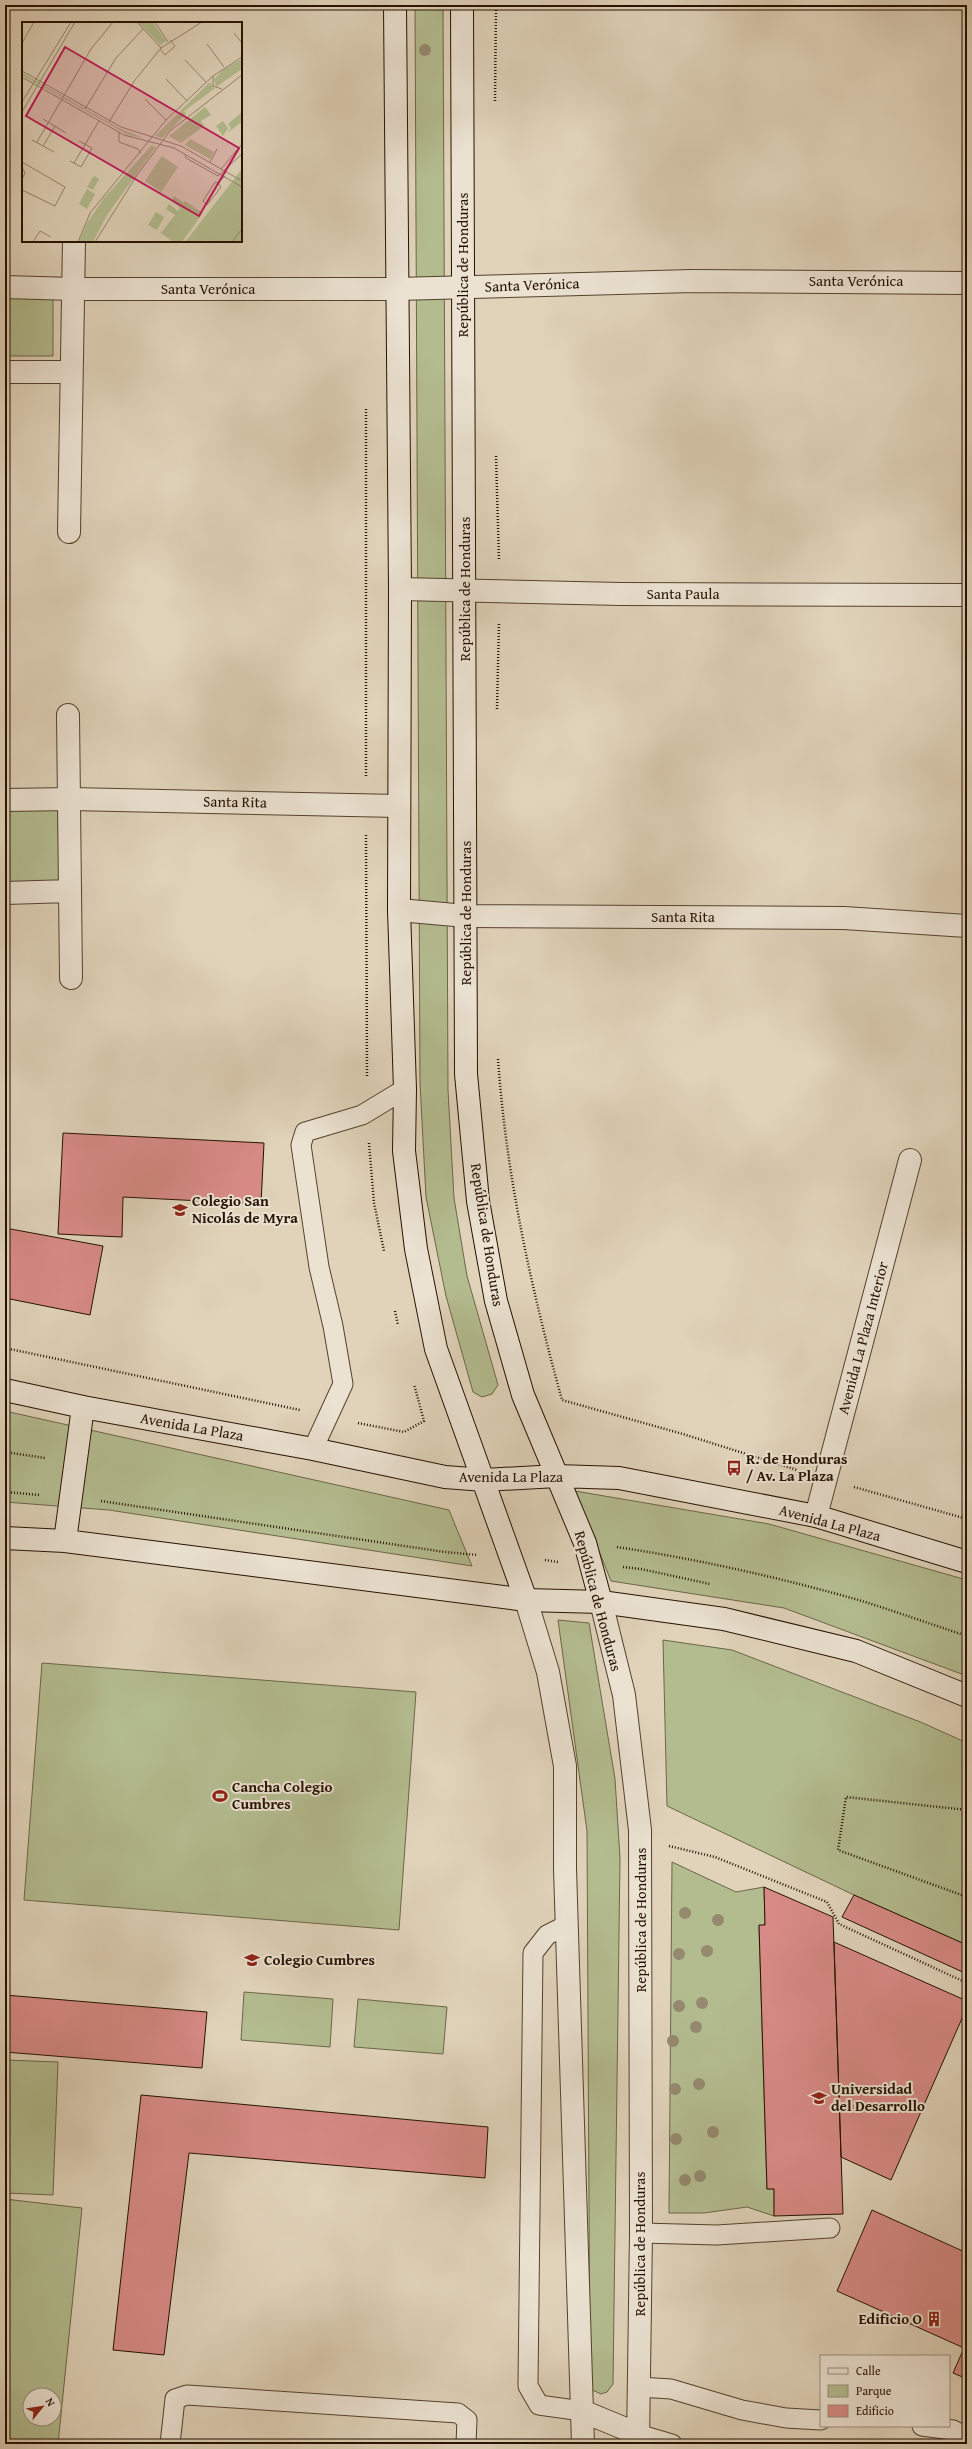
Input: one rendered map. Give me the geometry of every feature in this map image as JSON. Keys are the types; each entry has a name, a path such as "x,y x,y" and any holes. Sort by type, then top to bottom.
{"street":[{"path":"395,5 396,290 400,589 399,910 405,1089 404,1151 416,1249 436,1349 526,1600 548,1672 565,1766 567,1925 583,2444"},
{"name":"República de Honduras","path":"462,5 466,1074 478,1201 496,1301 519,1381 585,1543 602,1602 624,1695 640,1840 641,2233 638,2439"},
{"path":"69,532 74,242"},
{"name":"Santa Verónica","path":"5,287 73,289 396,290 692,281 967,283"},
{"path":"5,372 71,372"},
{"name":"Santa Paula","path":"400,589 465,589 499,592 967,595"},
{"path":"68,714 71,799 71,978"},
{"name":"Santa Rita","path":"5,800 71,799 399,806"},
{"path":"5,893 70,892"},
{"name":"Santa Rita","path":"399,910 466,916 844,918 967,926"},
{"name":"Avenida La Plaza Interior","path":"816,1516 910,1160"},
{"name":"Avenida La Plaza","path":"5,1390 83,1407 313,1449 445,1477 484,1480 557,1476 619,1478 816,1516 967,1562"},
{"path":"65,1542 83,1407"},
{"path":"5,1538 65,1542 526,1600 602,1602 724,1620 856,1651 967,1696"},
{"path":"582,2411 638,2439"}],"lane":[{"path":"313,1449 343,1384 333,1326 319,1267 301,1145 304,1132 362,1115 405,1089"},
{"path":"567,1925 547,1935 534,1953 528,2386 540,2405 582,2411"},
{"path":"641,2233 717,2235 830,2228"},
{"path":"639,2387 671,2389 742,2410 786,2418 820,2420"},
{"path":"170,2444 175,2399 187,2395 458,2413 467,2420 466,2444"},
{"path":"930,2427 953,2430 967,2437"},
{"path":"638,2439 672,2444"}],"path":[{"path":"495,107 496,5"},
{"path":"496,451 499,592 497,710"},
{"path":"498,1055 506,1143 520,1230 538,1315 562,1400 683,1434 825,1479 967,1519"},
{"path":"5,1348 404,1432 424,1421"},
{"path":"5,1452 75,1463"},
{"path":"585,1543 676,1556 766,1576 855,1599 967,1636"},
{"path":"967,1810 846,1797 838,1850 967,1898"},
{"path":"640,1840 715,1857 827,1902 839,1924 967,1983"}],"green space":[{"path":"415,5 443,5 448,1090 454,1198 467,1276 498,1385 492,1394 482,1397 473,1392 446,1296 426,1197 420,1083"},
{"path":"5,295 53,296 53,356 5,356"},
{"path":"58,809 59,881 5,882 5,810"},
{"path":"5,1411 449,1510 472,1566 109,1510 5,1502"},
{"path":"575,1491 769,1524 967,1580 967,1676 784,1608 611,1581"},
{"path":"558,1620 589,1623 615,1779 620,1858 613,2384 607,2392 601,2394 590,2389 587,1831"},
{"path":"663,1640 732,1650 923,1723 967,1743 967,1945 854,1895 667,1806"},
{"name":"Cancha Colegio Cumbres","path":"42,1663 416,1692 399,1930 24,1900"},
{"path":"672,1862 736,1892 764,1887 765,1925 759,1926 767,2189 774,2189 774,2216 747,2207 704,2213 669,2213"},
{"path":"244,1992 333,1999 330,2047 241,2040"},
{"path":"358,1999 447,2007 443,2054 354,2047"},
{"path":"5,2060 58,2062 53,2195 5,2193"},
{"path":"5,2199 82,2208 62,2405 62,2387 22,2387 22,2427 60,2427 58,2444 5,2444"}],"building":[{"path":"63,1133 264,1143 261,1204 123,1197 122,1237 58,1234"},
{"path":"5,1228 103,1246 90,1315 5,1298"},
{"path":"5,1686 9,1686 5,1845"},
{"path":"764,1887 833,1917 843,2214 774,2216 774,2189 767,2189 759,1925 765,1925"},
{"path":"854,1895 967,1945 967,1974 842,1917"},
{"path":"834,1942 967,2001 967,2007 891,2180 841,2157"},
{"path":"5,1995 207,2012 202,2068 5,2052"},
{"path":"141,2095 488,2127 485,2178 189,2153 164,2355 113,2350"},
{"name":"Edificio O","path":"872,2210 967,2253 967,2379 953,2373 964,2348 837,2291"}],"place":[{"name":"Colegio San Nicolás de Myra","path":"180,1210"},
{"name":"R. de Honduras / Av. La Plaza","path":"734,1468"},
{"name":"Cancha Colegio Cumbres","path":"220,1796"},
{"name":"Colegio Cumbres","path":"252,1960"},
{"name":"Universidad del Desarrollo","path":"819,2098"},
{"name":"Edificio O","path":"934,2319"}]}
